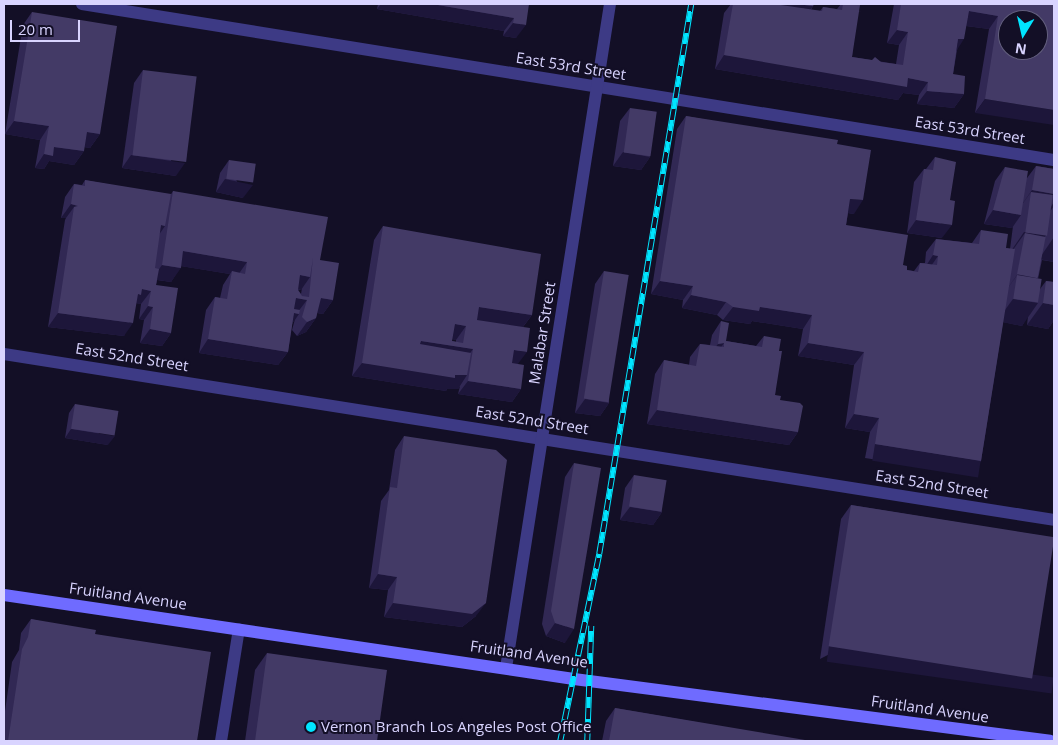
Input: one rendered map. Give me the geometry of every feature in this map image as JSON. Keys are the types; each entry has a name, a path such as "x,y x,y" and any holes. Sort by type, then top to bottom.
{"street":[{"name":"East 53rd Street","path":"82,4 1054,160"},
{"name":"Malabar Street","path":"506,668 610,4"},
{"name":"East 52nd Street","path":"4,354 1054,520"},
{"name":"Fruitland Avenue","path":"4,595 506,668 1050,741"},
{"path":"221,741 239,629"}],"building":[{"path":"432,4 529,4 526,25 513,23 514,18"},
{"path":"733,4 774,4 822,11 823,7 842,10 843,4 860,5 852,57 872,60 875,57 881,62 903,65 908,32 897,30 901,4 1054,4 1054,110 985,99 998,16 969,11 964,39 958,39 953,74 965,76 964,94 927,91 928,82 908,78 907,87 724,55"},
{"path":"796,4 814,4 813,6"},
{"path":"32,12 117,26 100,134 87,132 84,151 54,147 53,156 44,154 49,126 14,121"},
{"path":"143,70 197,77 186,162 133,155"},
{"path":"630,108 657,112 650,156 624,153"},
{"path":"686,116 838,140 837,144 871,150 863,200 850,199 846,225 908,235 903,265 907,266 907,270 918,272 920,263 937,265 938,256 933,255 936,239 979,244 981,230 1008,234 1006,248 1015,249 981,461 875,444 879,418 854,414 864,352 808,343 812,315 760,307 759,311 733,307 726,302 691,295 693,286 660,281"},
{"path":"935,157 956,162 950,200 955,201 952,225 916,220 924,169 933,170"},
{"path":"229,160 256,164 253,183 226,179"},
{"path":"1036,166 1054,169 1054,194 1032,190"},
{"path":"1005,167 1028,171 1021,215 993,210"},
{"path":"85,180 171,194 165,226 161,225 155,268 159,269 156,285 178,288 171,333 150,329 153,307 148,306 151,291 142,289 141,295 138,294 133,323 58,313 74,207 78,206 71,204 74,184 85,186"},
{"path":"173,191 328,217 320,260 339,263 333,300 321,298 316,318 307,322 302,317 307,300 296,298 294,309 300,310 299,314 294,313 288,352 208,339 215,297 227,299 232,271 245,274 247,262 183,251 181,268 162,265","holes":["313,258 309,297 302,296 298,290 300,275 310,277"]},
{"path":"1031,192 1053,195 1047,236 1025,233"},
{"path":"383,226 541,254 532,315 479,307 477,320 530,328 527,352 514,350 512,363 524,365 521,389 468,381 473,349 421,341 420,344 471,353 467,375 455,375 455,378 362,363","holes":["455,324 466,326 463,343 452,341"]},
{"path":"1025,233 1046,237 1038,278 1017,274"},
{"path":"604,271 629,275 609,402 584,398"},
{"path":"1017,275 1042,279 1038,303 1013,299"},
{"path":"1046,281 1054,282 1054,305 1043,303"},
{"path":"721,321 729,323 726,341 762,347 764,336 781,339 779,351 782,351 775,395 781,396 780,400 800,403 803,406 798,432 657,410 664,360 696,366 700,344 724,347 724,343 718,344"},
{"path":"75,404 118,411 115,436 71,429"},
{"path":"404,436 496,450 507,460 486,603 472,614 393,603 397,577 378,574 390,487 397,488"},
{"path":"574,463 601,468 574,629 555,623 551,611"},
{"path":"634,475 667,480 662,512 629,507"},
{"path":"851,505 1054,537 1032,678 829,646"},
{"path":"31,619 96,630 95,634 211,652 197,741 8,741 22,649 28,637"},
{"path":"267,653 387,670 377,741 255,741"},
{"path":"615,708 805,740 805,741 609,741"}],"railway":[{"path":"560,741 599,554 691,4"},
{"path":"587,741 591,626"}],"place":[{"name":"Vernon Branch Los Angeles Post Office","path":"311,727"}]}
